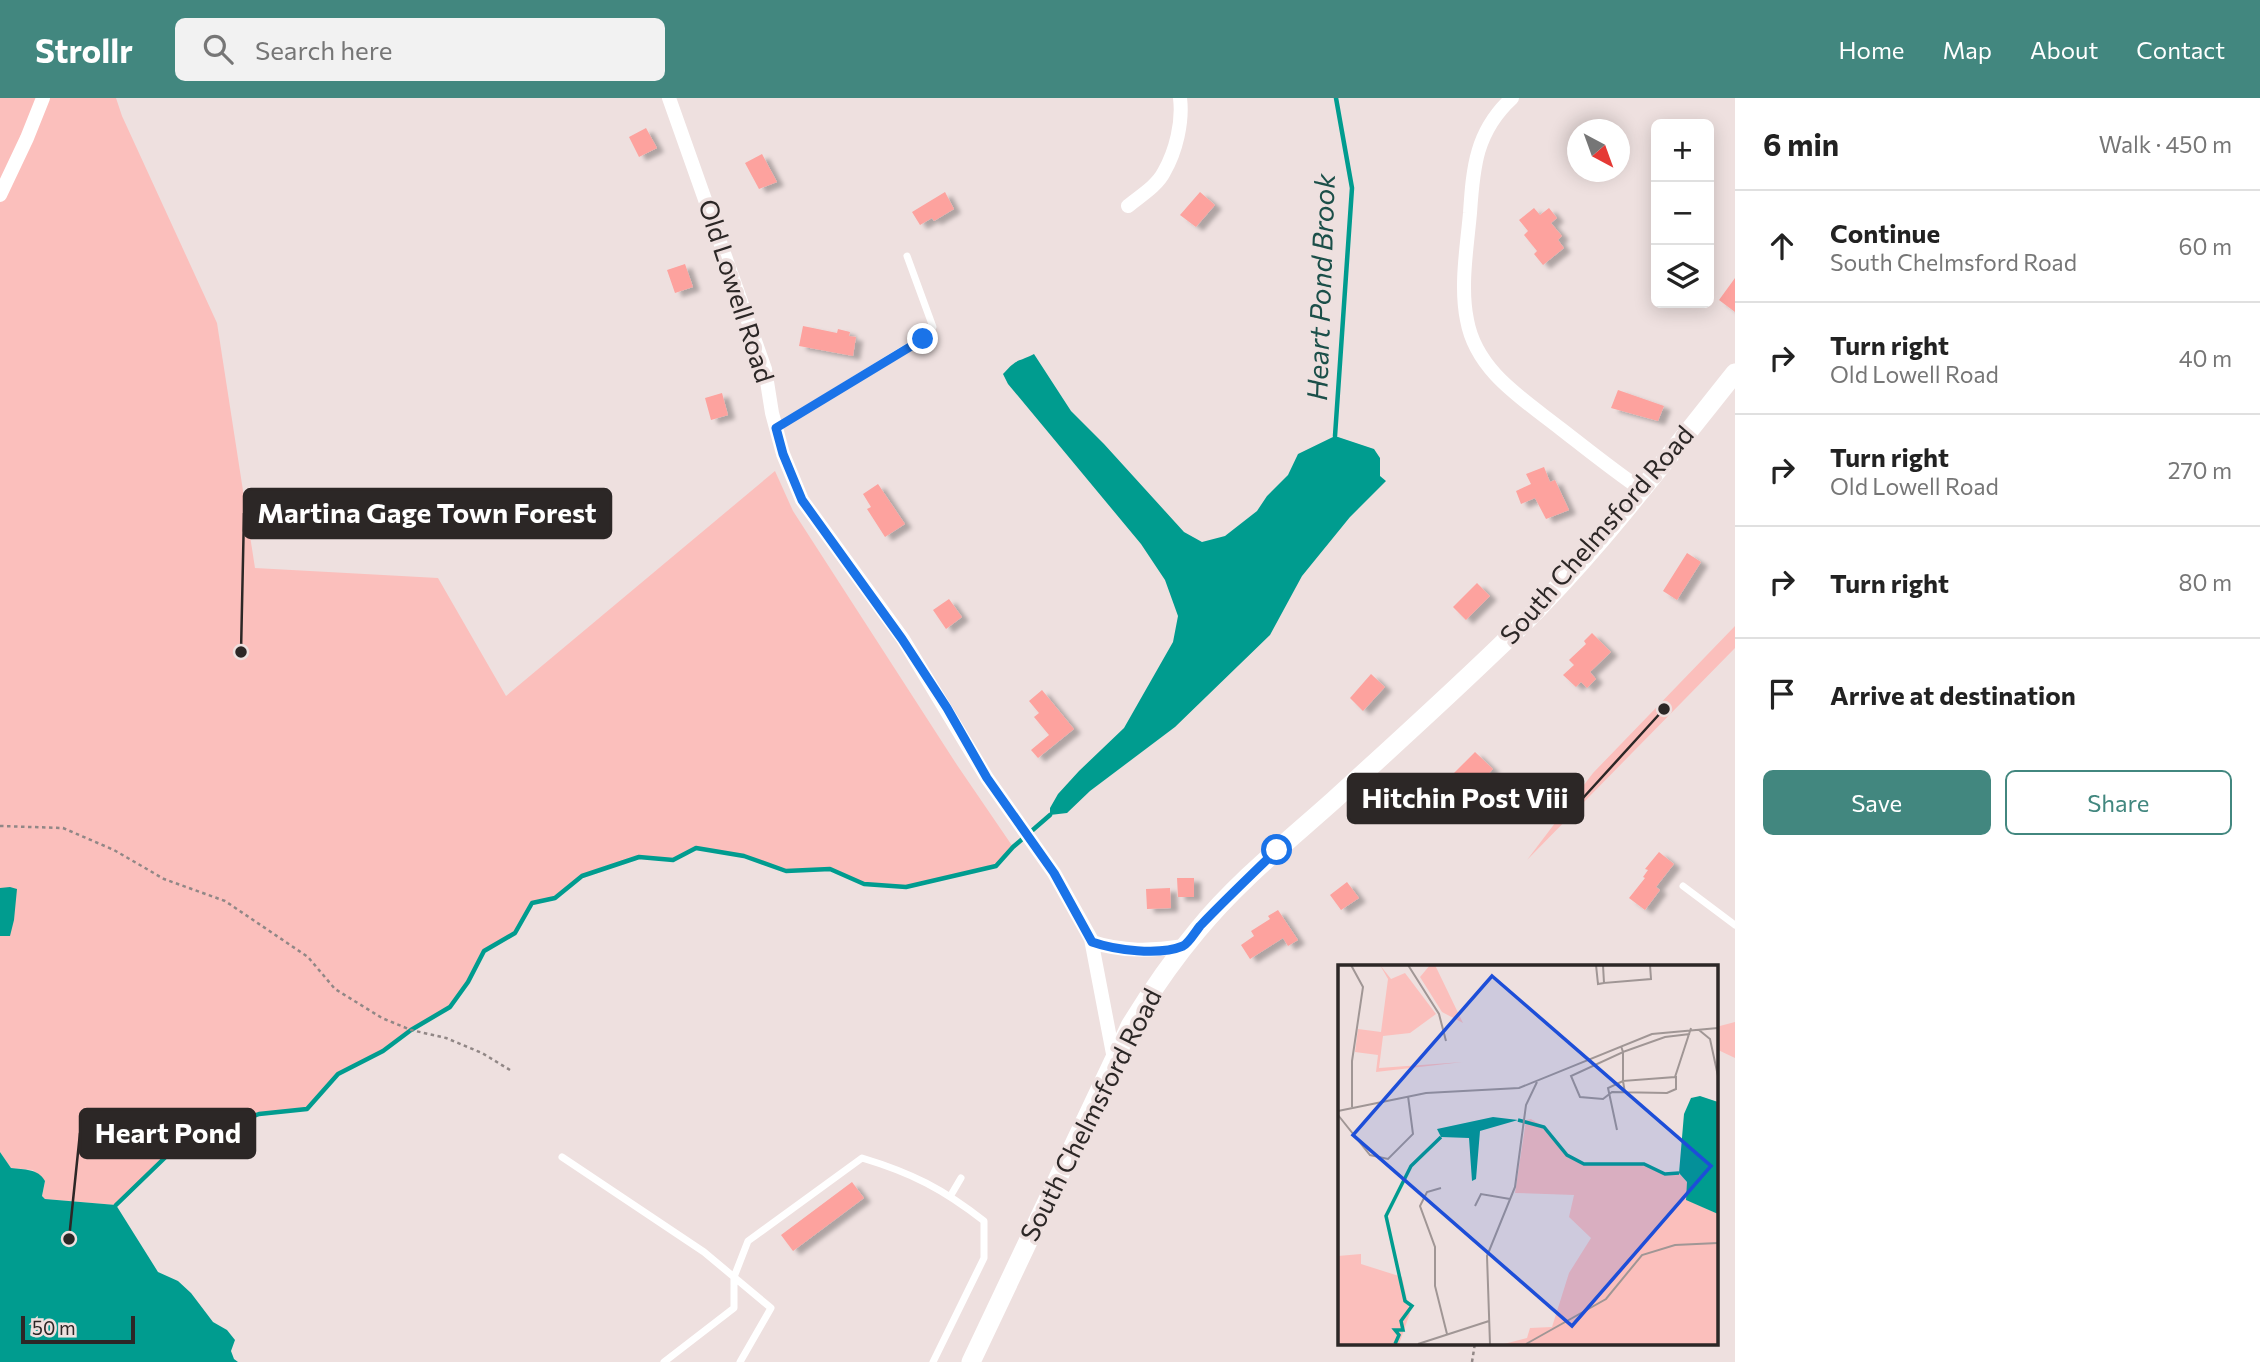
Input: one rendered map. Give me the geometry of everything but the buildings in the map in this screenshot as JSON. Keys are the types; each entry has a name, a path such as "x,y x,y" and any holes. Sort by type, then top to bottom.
{"main road":[{"name":"South Chelmsford Road","path":"971,1362 1114,1059 1149,995 1184,946 1277,850 1529,618 1642,490 1735,373"}],"street":[{"path":"0,195 43,98"},
{"name":"Old Lowell Road","path":"669,98 765,369 783,454 802,500 902,639 947,708 987,778 1054,873 1092,942 1114,1059"},
{"path":"1128,205 1152,187 1164,173 1179,130 1180,98"},
{"path":"1512,98 1499,110 1485,131 1476,154 1466,252 1466,320 1483,360 1500,380 1607,466 1642,490"},
{"path":"1092,942 1113,949 1133,951 1184,946"}],"lane":[{"path":"776,428 930,333 933,327 907,256"},
{"path":"1683,886 1735,925"},
{"path":"562,1157 704,1252 771,1308 740,1362"},
{"path":"664,1362 734,1308 734,1277 748,1241 862,1158 899,1169 951,1195 984,1222 984,1258 933,1362"},
{"path":"951,1195 961,1178"},
{"path":"672,1355 680,1362"}],"path":[{"path":"0,826 63,828 114,850 164,879 225,901 308,957 335,989 382,1018 411,1030 446,1038 510,1070"},
{"path":"1472,1362 1475,1344"}],"shaded area":[{"path":"0,98 116,98 217,323 255,568 438,578 506,696 775,471 793,511 1013,847 996,866 906,887 864,884 830,869 786,871 744,856 696,848 673,860 639,857 582,876 555,898 532,903 515,933 484,951 468,982 450,1007 411,1030 383,1051 338,1074 307,1109 259,1114 178,1145 116,1205 45,1199 42,1196 45,1181 33,1170 11,1168 0,1152"},
{"path":"1735,626 1735,648 1527,860 1593,773"},
{"path":"1735,1022 1735,1058 1717,1049 1717,1027"}],"water":[{"path":"1034,354 1071,411 1184,532 1202,542 1225,536 1257,511 1267,496 1288,475 1298,454 1335,436 1374,449 1380,458 1380,476 1386,481 1350,517 1302,576 1270,635 1175,727 1090,791 1067,813 1050,815 1050,808 1058,794 1124,728 1173,642 1178,616 1165,580 1141,544 1008,384 1003,374 1015,363"},
{"path":"0,888 17,889 14,920 10,936 0,936"},
{"path":"0,1152 11,1168 30,1170 42,1177 45,1181 42,1196 45,1199 116,1205 158,1272 178,1281 213,1322 227,1330 235,1340 231,1351 238,1362 0,1362"}],"waterway":[{"name":"Heart Pond Brook","path":"1335,436 1352,188 1336,98"},
{"name":"Heart Pond Brook","path":"116,1205 178,1145 259,1114 307,1109 338,1074 383,1051 411,1030 450,1007 468,982 484,951 515,933 532,903 555,898 582,876 639,857 673,860 696,848 744,856 786,871 830,869 864,884 906,887 996,866 1013,847 1050,815"}],"place":[{"name":"Martina Gage Town Forest","path":"241,652"},
{"name":"Hitchin Post Viii","path":"1664,709"},
{"name":"Heart Pond","path":"69,1239"}],"route":[{"path":"923,339 776,428 783,454 802,500 902,639 947,708 987,778 1054,873 1092,942 1113,949 1133,951 1184,946 1234,891 1277,850"}]}
